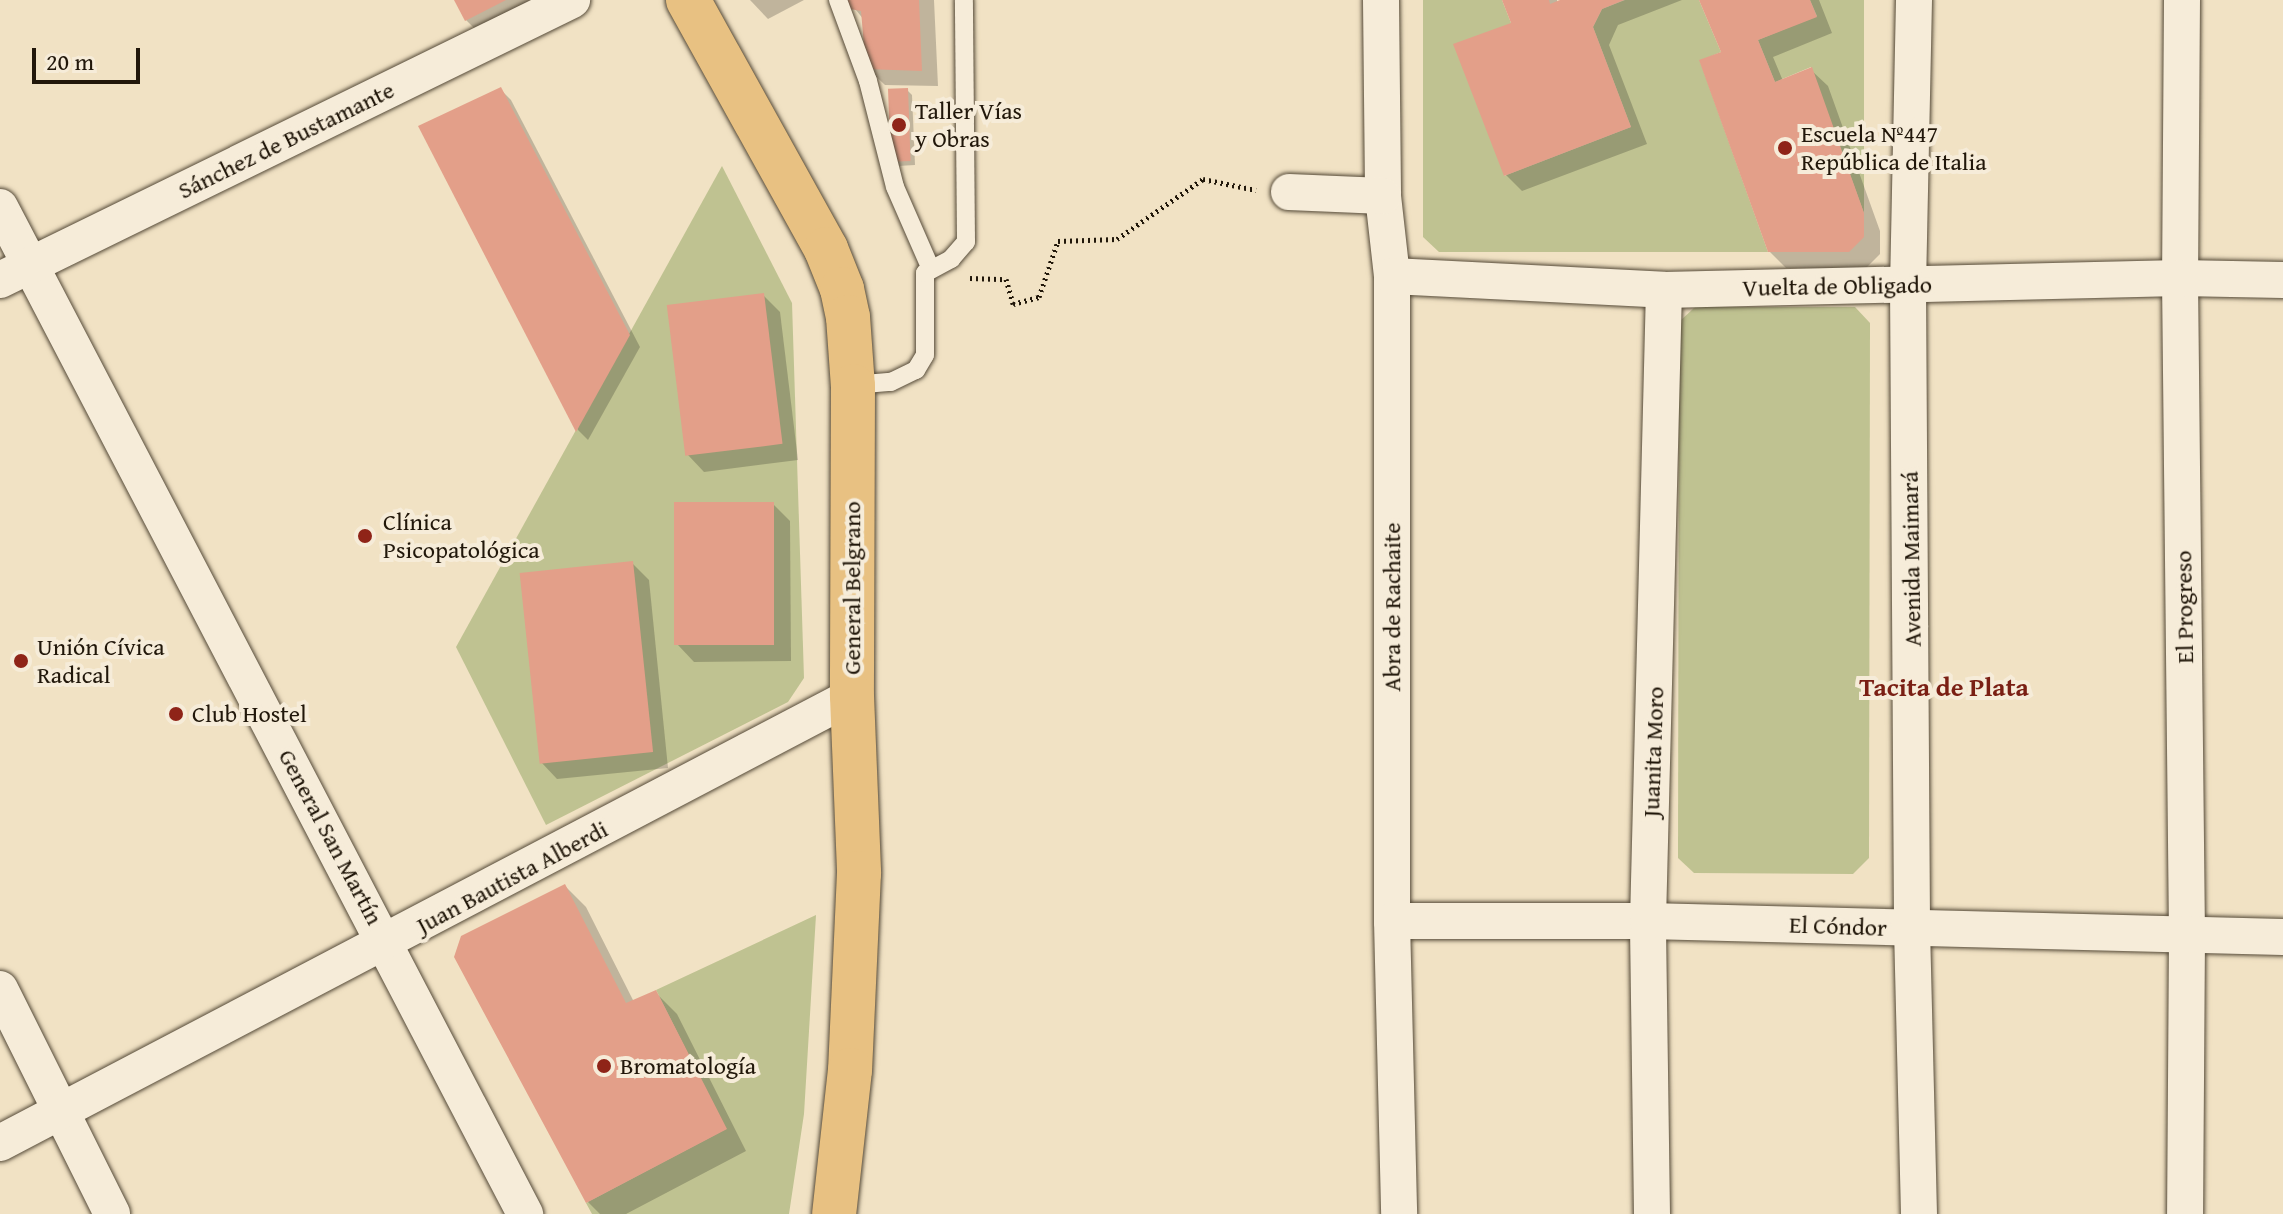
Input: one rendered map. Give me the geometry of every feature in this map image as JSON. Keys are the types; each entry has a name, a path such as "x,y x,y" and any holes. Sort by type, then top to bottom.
{"main road":[{"name":"General Belgrano","path":"688,0 826,249 842,289 848,317 853,386 852,696 859,873 857,973 834,1214"}],"street":[{"name":"Sánchez de Bustamante","path":"16,272 572,0"},
{"name":"Abra de Rachaite","path":"1381,0 1383,196 1392,276 1392,921 1399,1214"},
{"name":"Avenida Maimará","path":"1914,0 1908,285 1912,928 1919,1214"},
{"name":"El Progreso","path":"2182,0 2180,278 2187,937 2185,1214"},
{"path":"1273,191 1383,196"},
{"name":"General San Martín","path":"0,207 16,272 386,943 525,1214"},
{"name":"Vuelta de Obligado","path":"1392,276 1664,290 2180,278 2283,280"},
{"name":"Juanita Moro","path":"1652,1214 1648,921 1664,290"},
{"name":"Juan Bautista Alberdi","path":"0,1143 852,696"},
{"name":"El Cóndor","path":"1392,921 1648,921 2187,937 2283,937"},
{"path":"0,989 112,1214"}],"lane":[{"path":"838,0 868,81 895,187 930,267"},
{"path":"853,386 891,382 916,370 925,355 925,273 930,267 960,252 969,231 964,0"}],"path":[{"path":"1006,279 1013,304 1039,297 1058,241 1117,239 1203,179 1273,191"}],"green space":[{"path":"1423,0 1502,0 1511,23 1504,176 1631,127 1593,27 1602,9 1625,0 1699,0 1721,52 1700,61 1768,252 1439,252 1423,237"},
{"path":"1810,0 1864,0 1864,213 1811,67 1775,82 1758,40 1817,16"},
{"path":"722,166 792,303 804,678 788,702 546,825 456,647"},
{"path":"1695,307 1855,307 1870,323 1869,858 1853,874 1694,873 1678,858 1679,322"},
{"path":"816,915 804,1114 789,1214 592,1214 586,1203 726,1129 656,990"}],"building":[{"path":"454,0 506,0 465,21"},
{"path":"846,0 919,0 922,71 866,69 861,11 850,9"},
{"path":"1502,0 1549,0 1550,4 1560,0 1624,0 1602,9 1593,27 1631,127 1504,176 1453,44 1511,23"},
{"name":"Escuela Nº447 República de Italia","path":"1699,0 1810,0 1817,17 1758,40 1775,82 1812,67 1864,213 1864,237 1849,252 1768,252 1699,60 1721,52"},
{"path":"501,87 630,335 576,432 418,126"},
{"name":"Taller Vías y Obras","path":"908,88 911,161 891,162 888,89"},
{"path":"764,293 783,444 685,456 667,305"},
{"path":"674,502 774,502 774,645 674,645"},
{"path":"633,561 653,752 540,764 520,573"},
{"name":"Bromatología","path":"565,884 626,1003 656,990 727,1129 586,1203 454,957 461,936"}],"place":[{"name":"Taller Vías y Obras","path":"899,125"},
{"name":"Escuela Nº447 República de Italia","path":"1785,148"},
{"name":"Clínica Psicopatológica","path":"365,536"},
{"name":"Unión Cívica Radical","path":"21,661"},
{"name":"Club Hostel","path":"176,714"},
{"name":"Bromatología","path":"604,1066"}],"district":[{"name":"Tacita de Plata","path":"1944,687"}]}
